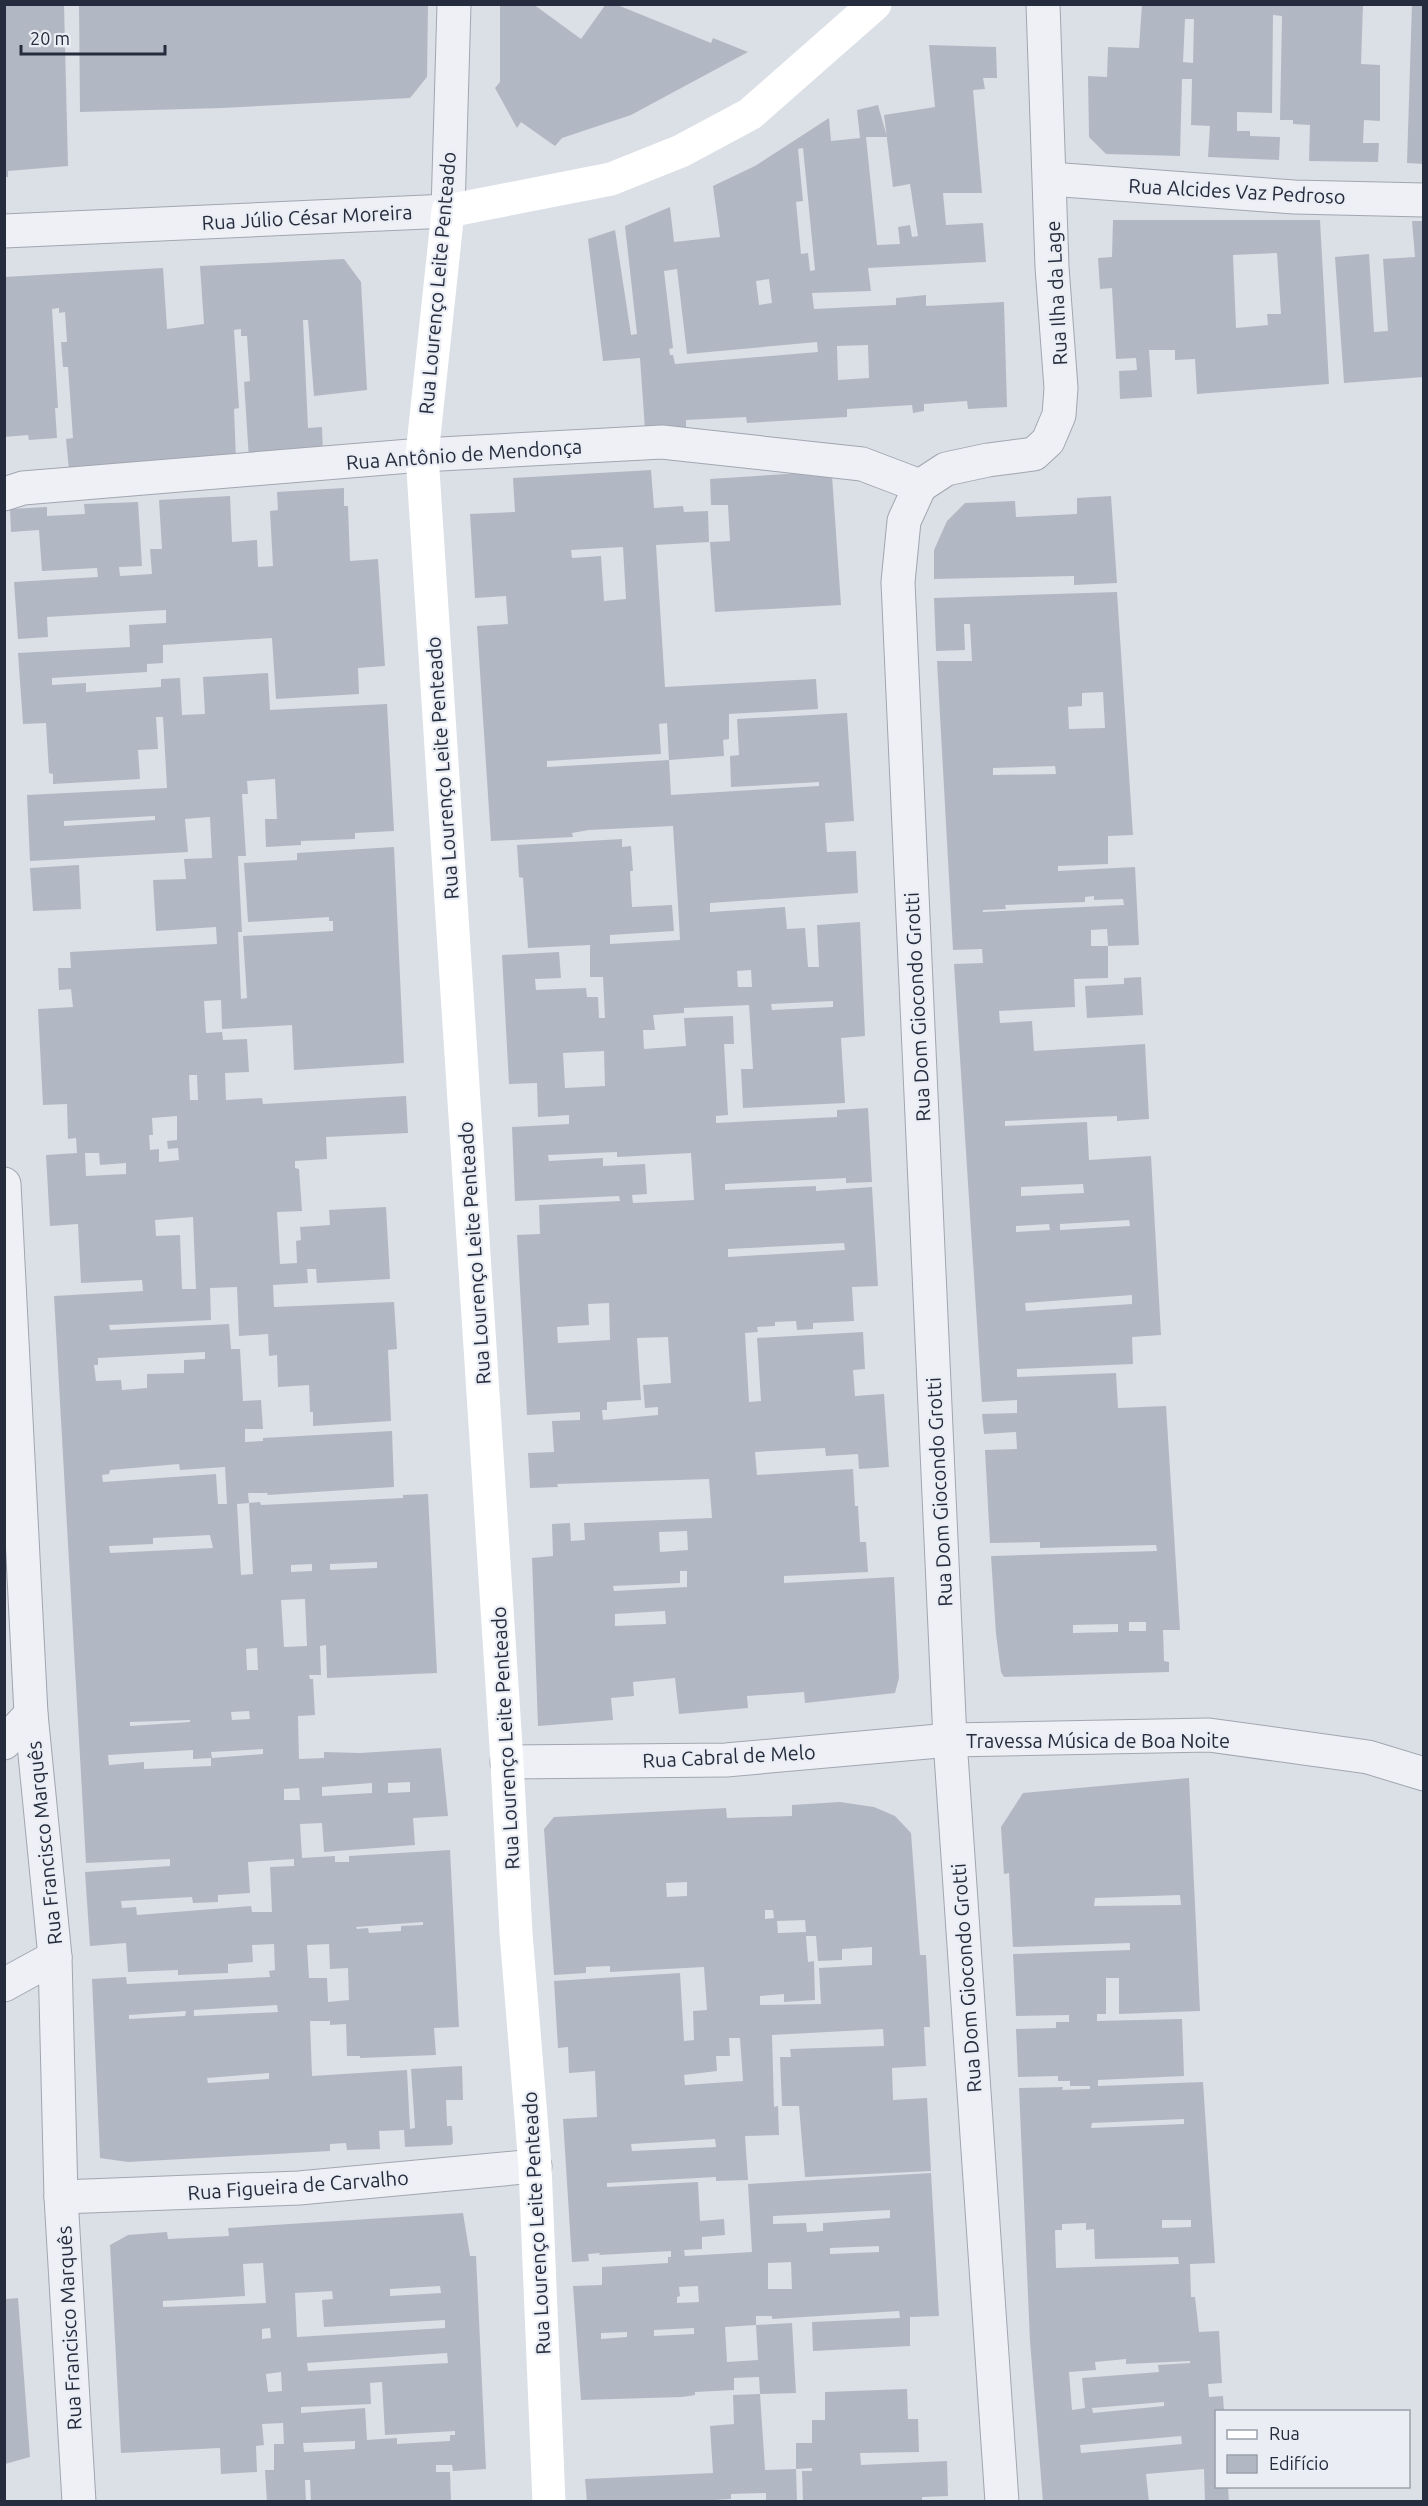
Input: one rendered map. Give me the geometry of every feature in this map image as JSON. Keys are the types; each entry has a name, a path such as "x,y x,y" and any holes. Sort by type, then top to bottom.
{"main road":[{"name":"Rua Júlio César Moreira","path":"448,211 611,179 681,151 750,114 875,4"},
{"name":"Rua Lourenço Leite Penteado","path":"448,211 422,455 507,1762 516,1933 535,2166 549,2502"}],"street":[{"name":"Rua Lourenço Leite Penteado","path":"448,211 454,4"},
{"name":"Rua Ilha da Lage","path":"920,486 945,469 1034,454 1048,441 1059,415 1061,388 1052,267 1043,4"},
{"name":"Rua Alcides Vaz Pedroso","path":"1050,179 1294,197 1424,200"},
{"name":"Rua Júlio César Moreira","path":"4,231 448,211"},
{"name":"Rua Antônio de Mendonça","path":"4,494 23,488 422,455 662,442 862,464 920,486"},
{"name":"Rua Dom Giocondo Grotti","path":"920,486 904,521 898,582 950,1740 1002,2502"},
{"name":"Rua Francisco Marquês","path":"4,1184 31,1714 55,1956 61,2197 79,2502"},
{"path":"4,1743 31,1714"},
{"name":"Travessa Música de Boa Noite","path":"950,1740 1209,1735 1368,1757 1424,1774"},
{"name":"Rua Cabral de Melo","path":"507,1762 726,1760 950,1740"},
{"path":"4,1985 55,1956"},
{"name":"Rua Figueira de Carvalho","path":"61,2197 299,2188 535,2166"}],"building":[{"path":"4,4 64,4 68,166 8,171 8,177 4,177"},
{"path":"79,4 428,4 427,77 410,98 222,108 80,112"},
{"path":"500,4 533,4 581,39 606,4 615,4 711,43 713,38 748,52 631,115 562,138 555,146 521,122 517,128 495,88 500,82"},
{"path":"1142,4 1363,4 1361,64 1380,65 1380,121 1364,120 1363,143 1379,143 1378,162 1309,161 1310,125 1293,124 1293,120 1280,120 1282,16 1273,15 1272,113 1237,112 1237,131 1250,131 1250,136 1280,137 1279,160 1208,157 1210,126 1191,125 1192,79 1182,79 1180,156 1106,154 1089,137 1088,76 1107,77 1108,47 1139,48","holes":["1185,19 1194,19 1193,63 1183,62"]},
{"path":"1412,4 1424,4 1424,164 1407,163"},
{"path":"929,45 996,47 997,78 983,78 985,89 973,90 982,193 943,193 946,225 983,223 986,262 868,268 871,291 812,293 814,309 896,305 896,298 926,295 926,306 1004,302 1007,407 968,409 967,401 924,404 924,411 913,413 912,405 847,409 847,417 747,423 746,417 686,420 686,427 645,430 640,358 603,361 588,239 615,230 631,335 637,334 625,226 670,207 674,242 720,237 713,186 755,166 829,118 831,141 860,138 857,110 878,105 887,135 884,115 935,107","holes":["866,137 887,137 893,187 910,184 918,236 912,237 910,225 898,227 900,244 877,245","803,148 815,270 810,271 808,253 801,254 796,202 803,201 798,149","677,269 687,354 817,342 818,352 675,364 669,349 673,348 664,271","769,279 772,303 759,305 756,281","868,345 869,378 838,380 837,346"]},
{"path":"1113,220 1320,220 1329,384 1197,394 1195,359 1175,360 1175,350 1149,350 1152,397 1120,399 1119,371 1137,370 1136,358 1116,359 1112,288 1100,289 1098,258 1112,257","holes":["1277,253 1281,314 1267,314 1268,325 1236,328 1233,255"]},
{"path":"1412,221 1424,221 1424,377 1344,383 1335,257 1369,254 1374,332 1388,331 1383,259 1415,257"},
{"path":"344,259 361,282 367,390 314,396 308,320 303,320 308,428 322,427 323,454 249,459 244,382 250,381 247,336 241,336 241,329 234,330 239,408 234,409 236,460 69,470 66,439 73,438 68,367 63,367 61,342 67,342 65,312 59,313 59,308 52,309 58,408 55,408 57,438 29,440 28,435 4,437 4,277 163,268 167,329 204,324 200,266"},
{"path":"831,461 841,605 715,612 710,542 730,541 728,505 711,505 710,479 801,473"},
{"path":"651,470 654,508 683,506 684,512 708,511 709,542 656,545 665,687 816,679 818,709 729,714 729,739 723,740 724,756 669,760 671,795 819,786 819,782 731,787 730,756 739,755 737,719 847,713 854,821 825,823 827,852 856,851 858,893 710,903 710,912 785,907 787,929 805,928 808,967 819,967 817,925 860,922 865,1036 841,1038 845,1103 743,1108 741,1069 753,1069 749,1005 684,1008 684,1013 653,1015 655,1030 643,1030 644,1049 686,1046 684,1018 733,1016 734,1044 724,1044 728,1115 716,1116 716,1123 837,1117 837,1110 868,1108 872,1182 846,1183 846,1178 725,1184 725,1190 816,1186 816,1191 872,1187 878,1286 852,1287 854,1321 813,1323 813,1329 797,1330 796,1321 775,1322 775,1326 757,1327 758,1332 745,1333 749,1402 761,1401 757,1338 863,1332 865,1369 853,1370 855,1396 884,1394 889,1467 859,1469 858,1454 826,1456 825,1448 755,1452 757,1475 853,1469 860,1542 866,1542 868,1572 784,1576 784,1583 894,1577 899,1678 895,1693 805,1703 804,1692 747,1696 748,1708 679,1714 675,1678 633,1682 634,1696 611,1698 613,1720 538,1726 532,1558 553,1556 552,1524 570,1523 571,1541 585,1540 584,1523 712,1518 709,1479 557,1484 558,1487 530,1488 528,1453 554,1452 552,1421 580,1420 580,1412 527,1415 517,1235 540,1234 539,1205 620,1201 619,1196 515,1201 512,1127 569,1124 569,1115 538,1117 537,1083 509,1084 502,955 559,952 561,978 535,979 536,990 586,988 587,997 598,997 599,1018 605,1018 603,977 590,977 590,945 528,948 523,878 519,877 517,845 622,839 622,847 631,846 632,907 672,905 674,931 610,935 610,944 680,940 673,826 589,830 572,833 573,837 491,841 477,626 508,624 506,596 475,598 470,514 515,512 513,478","holes":["623,547 626,599 604,601 601,556 572,558 571,550","667,723 669,760 547,767 547,761 661,754 659,724","751,970 752,987 738,987 737,971","833,1001 833,1007 772,1010 771,1004","604,1051 605,1086 565,1088 563,1053","617,1152 617,1157 691,1153 694,1200 633,1203 632,1195 647,1194 645,1164 603,1166 603,1158 549,1161 548,1155","844,1243 845,1250 728,1257 728,1249","609,1303 610,1340 558,1343 557,1327 589,1325 588,1304","668,1337 671,1383 643,1385 645,1408 658,1407 658,1415 603,1420 602,1410 607,1410 607,1402 641,1400 637,1338","687,1531 688,1550 660,1552 659,1532","680,1571 687,1571 687,1587 614,1591 613,1586 680,1583","665,1611 666,1624 615,1626 615,1614"]},
{"path":"344,488 344,506 348,506 350,561 378,559 385,666 358,668 359,694 276,699 272,638 163,645 163,663 147,664 147,672 52,678 52,685 86,683 86,692 161,687 161,679 180,678 182,715 205,714 203,677 268,673 270,710 387,704 394,831 355,833 355,839 301,841 301,845 266,847 265,819 277,819 275,779 247,781 248,794 242,794 246,856 238,856 242,932 238,932 241,999 247,998 243,936 333,931 333,921 329,921 329,917 248,922 244,863 297,860 297,853 394,847 404,1063 294,1070 292,1025 222,1029 221,1000 204,1001 206,1033 222,1032 223,1040 247,1039 249,1072 225,1073 226,1100 262,1098 263,1104 406,1096 408,1133 326,1137 327,1159 295,1161 295,1168 299,1169 302,1211 277,1212 280,1264 297,1263 296,1241 301,1240 300,1227 330,1225 329,1210 386,1207 390,1279 317,1283 316,1269 307,1269 308,1283 273,1285 274,1307 394,1302 397,1349 388,1350 391,1421 313,1426 309,1385 278,1387 277,1355 269,1356 268,1334 239,1336 237,1287 210,1288 211,1320 109,1325 110,1330 229,1324 231,1349 240,1349 243,1401 261,1400 263,1429 245,1429 245,1442 263,1441 263,1438 392,1431 394,1487 267,1495 268,1493 248,1493 249,1503 260,1502 261,1505 403,1498 403,1495 428,1494 437,1673 327,1678 326,1645 320,1646 321,1675 309,1675 310,1679 313,1679 315,1715 298,1716 299,1759 324,1758 324,1752 360,1753 441,1748 448,1816 413,1818 415,1845 324,1852 322,1823 300,1824 302,1858 335,1856 335,1862 349,1862 349,1856 450,1850 459,2027 434,2028 436,2055 360,2058 360,2056 347,2056 346,2024 330,2025 330,2021 310,2021 312,2076 407,2070 410,2129 415,2128 411,2069 462,2066 463,2100 446,2100 447,2126 452,2126 453,2143 451,2145 405,2147 404,2130 379,2131 380,2149 347,2150 346,2143 330,2144 330,2151 128,2162 100,2158 92,1979 126,1977 127,1984 270,1977 269,1971 275,1970 274,1944 252,1945 253,1962 228,1964 228,1973 178,1975 178,1970 128,1972 126,1943 90,1946 85,1872 170,1866 170,1859 86,1863 54,1296 143,1291 142,1280 81,1283 78,1224 50,1226 46,1155 77,1153 76,1138 68,1139 67,1104 43,1105 38,1009 73,1007 71,989 59,990 58,968 71,968 70,952 217,944 216,927 156,931 153,880 186,879 184,859 212,858 210,817 185,819 188,852 30,861 27,795 167,788 163,717 156,717 158,749 138,750 140,779 53,784 53,774 49,773 46,723 23,724 18,653 130,647 129,625 166,623 166,610 47,617 48,637 18,639 14,582 98,577 97,568 42,571 39,530 11,532 10,509 47,507 47,516 85,514 84,504 138,502 142,566 119,567 120,576 152,574 150,549 162,549 159,500 230,496 232,542 257,540 258,567 273,566 270,511 278,510 277,492","holes":["155,816 155,820 64,826 64,821","189,1075 197,1075 198,1100 190,1100","177,1116 177,1140 167,1141 168,1149 178,1148 179,1160 159,1162 159,1149 150,1150 149,1135 153,1135 152,1118","85,1153 99,1153 100,1165 126,1163 126,1174 86,1176","193,1217 196,1289 182,1289 180,1235 156,1236 155,1220","205,1352 205,1359 184,1360 184,1373 147,1374 147,1388 122,1390 121,1380 96,1381 94,1365 98,1365 98,1358","179,1464 180,1470 225,1467 227,1504 218,1504 216,1474 103,1482 102,1475 109,1474 110,1470","249,1503 253,1574 241,1575 237,1504","210,1535 213,1548 110,1553 109,1546 153,1544 153,1538","377,1562 377,1568 330,1570 330,1564","312,1564 312,1571 291,1572 291,1565","305,1599 307,1646 284,1647 281,1600","257,1648 258,1670 247,1670 246,1649","249,1711 250,1719 232,1720 231,1712","190,1720 190,1722 130,1726 130,1722","263,1749 263,1754 212,1758 211,1752","193,1750 193,1759 211,1758 211,1766 144,1769 144,1762 109,1765 108,1755","410,1782 410,1792 388,1793 388,1783","372,1783 372,1793 322,1796 322,1787","299,1788 300,1800 284,1800 284,1789","294,1859 294,1866 270,1867 272,1912 252,1912 251,1906 137,1915 136,1907 122,1908 121,1901 192,1897 193,1903 218,1902 218,1895 250,1893 248,1862","423,1922 423,1925 401,1926 401,1931 369,1933 368,1928 357,1929 356,1927","329,1944 330,1969 348,1968 349,2000 328,2002 327,1978 309,1978 307,1945","277,2005 278,2012 194,2016 194,2010","186,2011 185,2016 129,2019 129,2015","269,2073 269,2079 208,2083 207,2078"]},
{"path":"1111,496 1117,583 1074,585 1074,576 934,579 934,550 947,521 965,503 1015,501 1016,517 1077,514 1077,498"},
{"path":"1117,592 1133,835 1108,836 1108,864 1058,866 1058,871 1135,867 1139,945 1108,946 1108,978 1074,979 1075,1007 999,1011 1000,1023 1032,1021 1034,1051 1145,1044 1149,1119 1117,1121 1117,1116 1005,1121 1005,1126 1087,1122 1089,1160 1151,1156 1161,1335 1132,1337 1133,1364 1017,1369 1017,1377 1116,1373 1118,1408 1166,1406 1180,1630 1163,1630 1164,1661 1169,1662 1169,1672 1004,1677 1001,1672 996,1634 991,1556 1157,1551 1156,1545 1040,1548 1040,1542 990,1543 985,1450 1017,1449 1016,1432 984,1434 982,1414 1017,1413 1017,1400 982,1402 954,964 983,963 982,949 953,950 937,661 972,661 970,624 964,624 965,650 936,651 934,598","holes":["1103,692 1105,728 1069,729 1068,707 1082,706 1082,693","1055,766 1056,774 993,775 993,768","1094,896 1094,900 1123,899 1124,905 983,912 983,910 1006,909 1005,905 1085,902 1085,897","1107,929 1108,946 1091,946 1091,930","1083,1184 1084,1193 1021,1196 1021,1187","1129,1220 1130,1226 1060,1230 1060,1224","1049,1224 1050,1230 1016,1232 1016,1226","1132,1295 1132,1304 1026,1311 1025,1303","1129,1622 1146,1622 1146,1631 1129,1631","1118,1624 1118,1632 1073,1633 1073,1625"]},
{"path":"79,865 81,909 33,911 30,868"},
{"path":"1141,977 1143,1015 1087,1018 1085,986 1124,984 1124,978"},
{"path":"1189,1778 1200,2011 1119,2014 1119,1978 1106,1978 1106,2014 1097,2014 1097,2021 1182,2019 1184,2076 1098,2080 1098,2086 1203,2082 1215,2263 1190,2264 1191,2297 1195,2297 1199,2332 1219,2331 1222,2383 1208,2384 1209,2397 1223,2396 1224,2410 1215,2410 1215,2488 1228,2488 1229,2502 1205,2502 1204,2469 1146,2474 1149,2502 1043,2502 1030,2341 1019,2088 1063,2087 1062,2090 1090,2089 1090,2086 1070,2086 1070,2081 1058,2081 1058,2076 1018,2077 1016,2029 1056,2028 1056,2022 1069,2022 1069,2015 1016,2016 1013,1954 1130,1950 1130,1943 1013,1947 1009,1873 1004,1874 1001,1827 1023,1793","holes":["1180,1895 1181,1905 1094,1906 1095,1898","1184,2119 1184,2124 1091,2128 1092,2123","1162,2220 1191,2220 1191,2227 1162,2228","1086,2223 1086,2230 1094,2229 1095,2259 1178,2257 1179,2264 1056,2268 1055,2230 1062,2230 1062,2224","1126,2359 1126,2364 1190,2361 1190,2363 1158,2365 1159,2372 1082,2378 1085,2408 1072,2410 1069,2372 1096,2370 1095,2362","1164,2402 1164,2406 1093,2413 1092,2408","1181,2436 1182,2444 1081,2453 1080,2445"]},
{"path":"840,1802 874,1807 895,1816 911,1833 920,1955 926,1955 930,2027 924,2027 926,2066 892,2068 893,2100 927,2098 931,2171 805,2177 799,2106 782,2106 780,2057 791,2057 790,2049 884,2046 883,2029 772,2035 774,2107 778,2106 779,2135 745,2136 748,2180 716,2181 716,2177 607,2183 607,2187 698,2182 700,2221 724,2219 725,2235 702,2237 702,2249 684,2250 685,2256 752,2252 748,2184 931,2173 939,2316 910,2317 910,2346 813,2351 812,2322 900,2318 899,2311 772,2319 772,2316 756,2316 756,2325 792,2323 796,2393 760,2394 759,2377 734,2378 734,2390 695,2392 695,2395 682,2397 581,2400 573,2286 602,2285 602,2267 668,2263 671,2251 588,2254 589,2261 572,2262 563,2119 597,2117 595,2071 569,2073 568,2047 558,2048 554,1981 680,1973 684,2041 694,2040 693,2011 707,2010 704,1967 610,1972 610,1966 586,1967 586,1973 554,1975 544,1829 554,1817 726,1808 727,1818 792,1816 792,1805","holes":["687,1882 687,1896 667,1897 666,1883","765,1910 773,1910 774,1918 765,1919","805,1920 806,1932 778,1933 777,1921","806,1936 816,1936 818,1961 842,1960 842,1949 872,1947 872,1965 819,1968 821,2004 760,2005 760,1996 784,1994 784,2002 815,2000 814,1961 808,1962","729,2038 740,2038 743,2081 685,2085 684,2075 717,2071 716,2056 730,2056","715,2139 716,2147 632,2151 631,2144","890,2210 890,2218 823,2223 823,2231 807,2232 806,2223 773,2224 773,2216","879,2246 879,2252 830,2254 830,2248","791,2262 792,2289 768,2289 768,2263","698,2286 699,2302 677,2303 677,2297 680,2296 679,2287","756,2325 758,2360 727,2362 725,2327","694,2328 694,2334 654,2336 654,2330","627,2332 627,2337 601,2339 601,2333"]},
{"path":"463,2213 470,2256 476,2256 486,2469 453,2471 452,2465 436,2465 436,2472 450,2472 451,2502 311,2502 310,2480 305,2480 306,2502 267,2502 265,2470 274,2470 274,2444 284,2444 283,2423 262,2424 264,2445 256,2446 257,2472 221,2474 220,2448 121,2453 110,2245 128,2235 167,2232 168,2239 229,2236 228,2228","holes":["263,2263 266,2303 163,2307 163,2301 245,2296 243,2264","440,2286 441,2293 390,2296 390,2289","332,2291 333,2299 322,2300 324,2327 445,2320 445,2328 297,2337 295,2293","270,2328 271,2338 262,2339 262,2329","447,2353 448,2363 308,2371 307,2363","281,2372 282,2391 268,2392 266,2374","382,2382 385,2435 455,2431 455,2435 450,2435 450,2441 397,2444 397,2438 367,2440 365,2408 301,2413 301,2407 371,2404 370,2383","355,2441 355,2449 304,2452 303,2443"]},
{"path":"18,2298 30,2457 5,2464 5,2306 6,2299"},
{"path":"907,2389 908,2419 918,2419 919,2452 860,2453 861,2465 947,2461 948,2496 922,2497 922,2502 803,2502 802,2471 812,2471 812,2468 796,2469 796,2443 812,2443 812,2420 825,2420 825,2392"},
{"path":"760,2394 765,2470 796,2469 797,2502 766,2502 766,2493 731,2494 731,2499 680,2502 587,2502 585,2479 713,2473 710,2426 734,2424 733,2395"}]}
